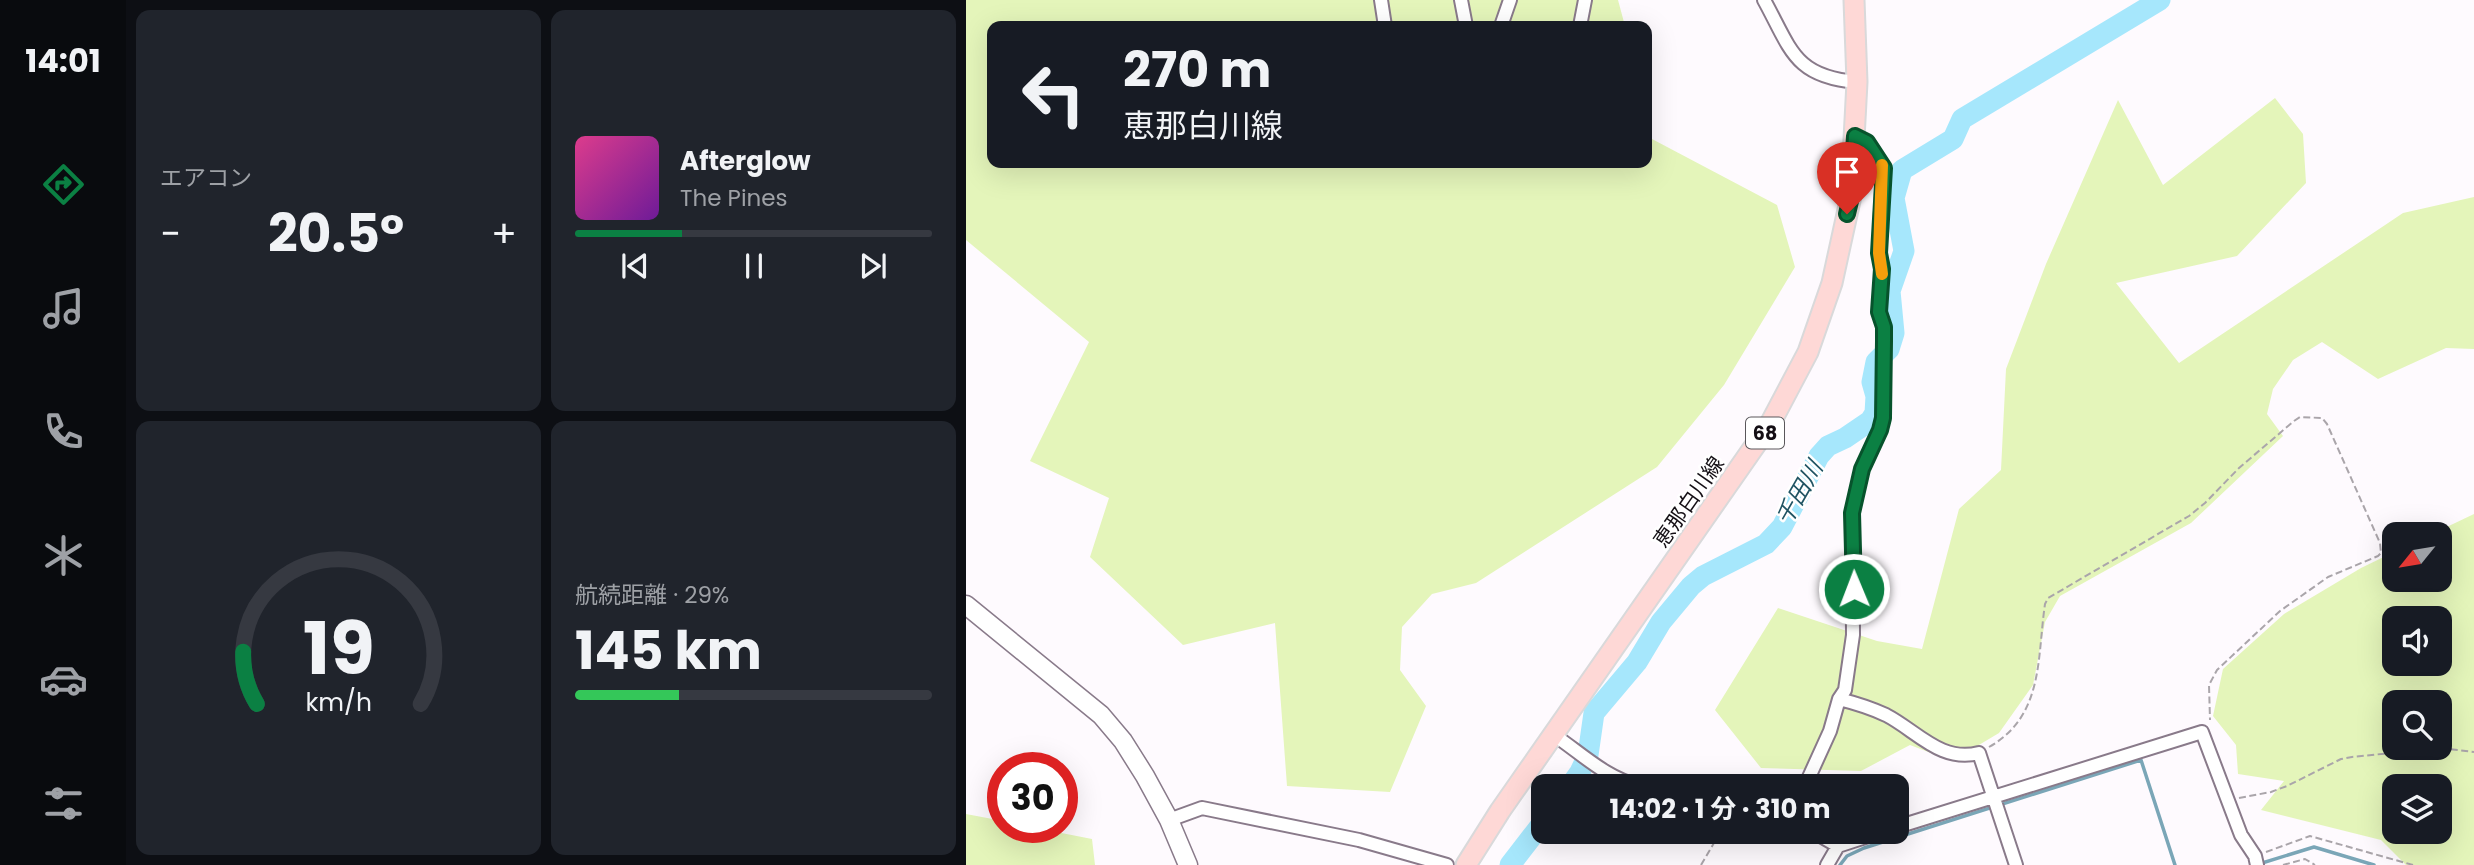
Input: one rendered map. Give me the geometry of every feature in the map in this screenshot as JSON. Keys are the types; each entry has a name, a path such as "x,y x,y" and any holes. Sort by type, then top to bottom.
{"main road":[{"name":"恵那白川線","path":"1466,865 1500,811 1770,424 1818,328 1832,283 1851,197 1857,82 1854,0"}],"street":[{"path":"1381,0 1384,21"},
{"path":"1461,0 1465,21"},
{"path":"1503,21 1510,0"},
{"path":"1581,21 1584,0"},
{"path":"1764,0 1797,61 1833,80 1857,82"},
{"path":"1810,774 1830,731 1844,690 1853,635 1852,513 1862,469 1883,418 1884,327 1879,312 1882,269 1879,253 1884,168 1867,142 1855,136"},
{"path":"966,605 1101,715 1123,741 1145,776 1169,820 1188,865"},
{"path":"1839,699 1884,714 1937,749 1958,755 1979,753 2016,865"},
{"path":"1909,824 2202,732 2241,835 2256,861"},
{"path":"1554,735 1609,774"},
{"path":"1169,820 1202,808 1359,840 1447,865"},
{"path":"1835,844 1838,846"},
{"path":"1827,865 1838,846 1844,844"}],"path":[{"path":"1979,753 2010,733 2034,691 2048,598 2189,516 2294,421 2301,417 2322,418 2380,543 2381,553 2328,577 2280,611 2217,670 2209,685 2209,721 2202,732"},
{"path":"2227,800 2271,792 2341,759 2440,748 2474,752"},
{"path":"2256,861 2310,836 2413,865"},
{"path":"1701,865 1713,844"},
{"path":"2283,865 2305,859 2315,865"}],"green space":[{"path":"966,0 1618,0 1624,21 987,21 987,168 1652,168 1652,139 1777,205 1795,267 1724,385 1657,467 1476,583 1432,594 1402,627 1400,670 1426,706 1390,792 1287,786 1275,623 1183,645 1090,557 1109,498 1030,461 1089,342 966,240"},
{"path":"2275,98 2303,134 2306,183 2237,256 2116,283 2179,363 2403,213 2474,197 2474,349 2446,348 2378,379 2322,342 2293,360 2273,389 2267,414 2283,436 2191,523 2060,596 2045,622 2033,685 1999,733 1952,761 1910,745 1861,771 1761,768 1715,710 1778,608 1877,641 1922,649 1959,509 2001,470 2006,369 2046,264 2118,100 2163,185"},
{"path":"2474,514 2474,865 2406,865 2385,844 2452,844 2452,774 2382,774 2382,841 2261,810 2284,781 2238,774 2236,745 2213,716 2223,669 2284,614 2382,558 2382,592 2452,592 2452,524"},
{"path":"966,814 987,818 987,843 1078,843 1078,836 1092,839 1095,865 966,865"}],"waterway":[{"name":"千田川","path":"1579,774 1588,755 1594,713 1637,662 1661,622 1691,586 1703,576 1766,544 1782,527 1819,456 1828,446 1870,421 1875,413 1876,396 1872,382 1876,362 1889,349 1894,333 1890,291 1904,251 1894,198 1902,170 1953,139 1962,119 2160,0"},
{"path":"1840,865 1847,856 1864,848 2141,760 2175,865"},
{"name":"千田川","path":"1510,865 1531,838"},
{"path":"2259,864 2314,847 2374,865"}],"slow traffic":[{"path":"1882,165 1884,168 1879,253 1882,274"}],"route":[{"path":"1847,214 1851,197 1855,136 1867,142 1884,168 1879,312 1884,327 1884,341 1883,418 1862,469 1852,513 1854,589"}]}
